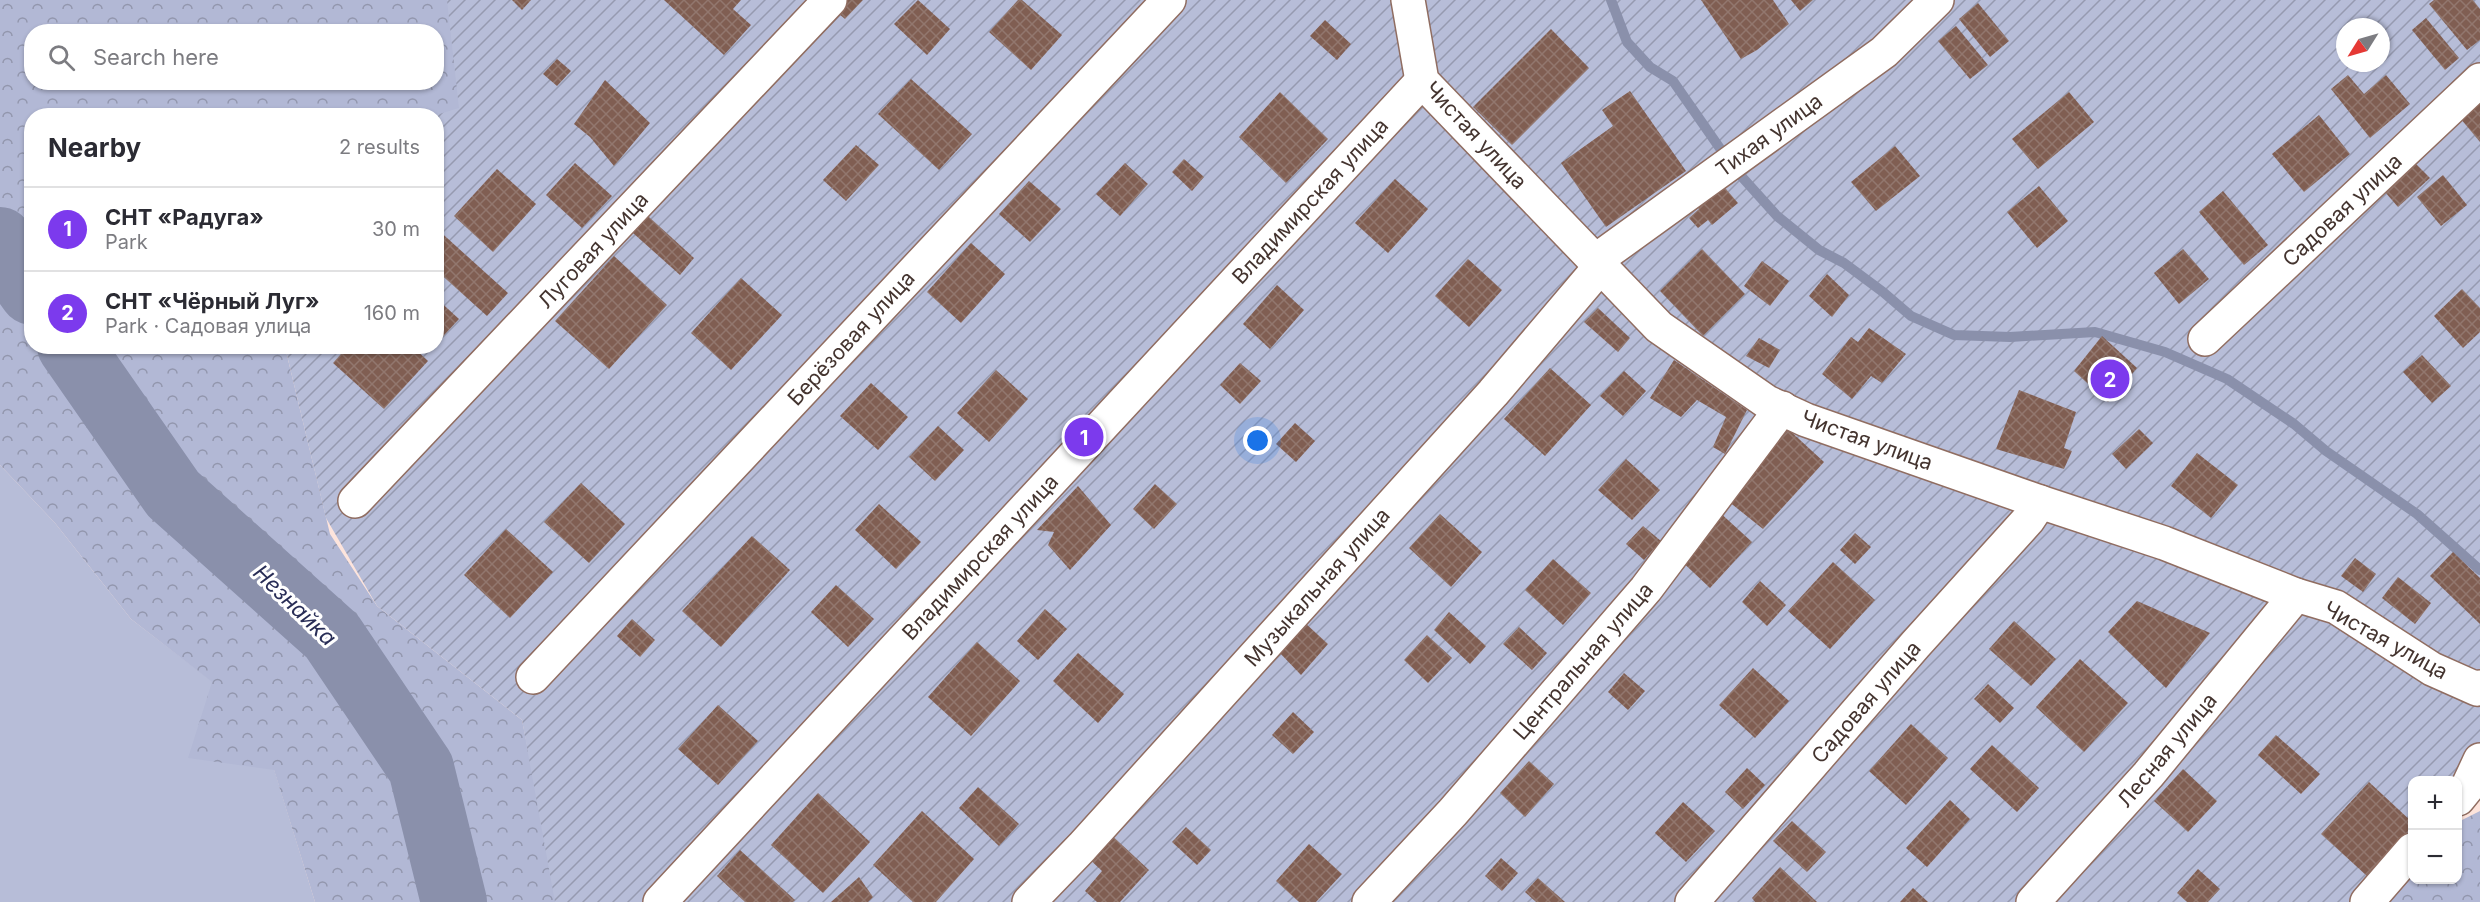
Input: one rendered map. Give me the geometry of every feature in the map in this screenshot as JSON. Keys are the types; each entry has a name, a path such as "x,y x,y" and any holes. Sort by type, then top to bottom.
{"street":[{"name":"Луговая улица","path":"356,501 830,0"},
{"name":"Берёзовая улица","path":"533,677 1169,0"},
{"name":"Чистая улица","path":"1408,0 1422,81 1659,327 1767,402 1806,420 2164,543 2296,595 2336,607 2432,669 2479,691"},
{"name":"Тихая улица","path":"1600,267 1606,253 1884,52 1937,0"},
{"name":"Садовая улица","path":"2205,339 2480,80"},
{"name":"Владимирская улица","path":"660,902 1422,81"},
{"name":"Музыкальная улица","path":"1029,902 1082,847 1493,393 1600,267"},
{"name":"Центральная улица","path":"1369,902 1453,812 1646,589 1782,408"},
{"name":"Садовая улица","path":"1692,902 1907,654 2028,520 2040,502"},
{"name":"Лесная улица","path":"2033,902 2148,775 2296,595"},
{"path":"2462,794 2468,788 2480,760"},
{"path":"2367,902 2408,855"}],"shaded area":[{"path":"447,0 2480,0 2480,760 2462,776 2408,776 2408,870 2385,902 555,902 522,720 377,606 326,518 287,354 444,354 444,113 459,108"},
{"path":"0,465 55,523 131,619 213,682 274,769 315,902 0,902"}],"green space":[{"path":"0,0 464,0 482,125 444,118 444,108 24,108 24,354 287,354 330,534 377,606 522,720 559,902 315,902 274,770 188,758 212,682 131,619 55,523 0,465"},
{"path":"2480,811 2480,902 2379,902 2408,868 2408,884 2462,884 2462,820"}],"building":[{"path":"512,0 531,0 522,10"},
{"path":"664,0 741,0 733,9 751,25 724,55"},
{"path":"841,0 863,0 845,19 833,9"},
{"path":"918,0 950,29 927,55 894,24"},
{"path":"1018,0 1022,0 1062,35 1031,70 989,32"},
{"path":"1701,0 1773,0 1789,24 1757,50 1741,59"},
{"path":"1791,0 1813,0 1800,11"},
{"path":"2434,0 2473,0 2480,9 2480,40 2467,50 2429,4"},
{"path":"1978,3 2009,41 1990,57 1959,19"},
{"path":"2426,18 2459,58 2445,70 2412,30"},
{"path":"1325,20 1351,44 1337,60 1310,36"},
{"path":"1956,26 1988,65 1970,79 1938,41"},
{"path":"1551,29 1589,68 1512,145 1473,107"},
{"path":"557,59 571,71 557,86 543,74"},
{"path":"2348,75 2364,94 2386,75 2410,104 2370,138 2331,89"},
{"path":"911,79 972,134 939,170 878,114"},
{"path":"605,80 650,123 614,166 590,137 574,124"},
{"path":"1630,91 1686,171 1606,227 1561,163 1613,126 1602,110"},
{"path":"1280,92 1328,139 1286,183 1239,137"},
{"path":"2069,92 2094,122 2038,169 2012,139"},
{"path":"2480,101 2480,142 2460,118"},
{"path":"2319,115 2350,154 2304,192 2272,154"},
{"path":"856,145 879,165 846,201 823,180"},
{"path":"1895,146 1920,176 1876,211 1851,182"},
{"path":"1184,159 1204,177 1192,191 1172,172"},
{"path":"575,163 612,196 582,228 546,195"},
{"path":"1125,163 1148,184 1120,216 1096,194"},
{"path":"2416,164 2430,178 2398,207 2385,192"},
{"path":"497,169 536,204 493,252 454,216"},
{"path":"2443,175 2467,205 2441,226 2417,197"},
{"path":"1395,179 1428,209 1388,253 1355,223"},
{"path":"1029,181 1061,209 1030,242 999,214"},
{"path":"1720,182 1738,203 1712,225 1708,220 1698,228 1689,218 1699,209 1694,203"},
{"path":"2039,186 2068,221 2037,248 2007,212"},
{"path":"2223,191 2268,245 2244,265 2199,212"},
{"path":"648,216 694,258 680,275 633,233"},
{"path":"444,235 508,293 487,316 444,277"},
{"path":"971,243 1005,274 961,323 927,292"},
{"path":"1702,249 1745,294 1703,336 1660,291"},
{"path":"2183,249 2209,279 2179,304 2154,273"},
{"path":"614,256 667,305 609,369 555,321"},
{"path":"1468,259 1502,290 1469,327 1435,296"},
{"path":"1762,261 1789,281 1770,306 1744,286"},
{"path":"1827,274 1849,295 1832,317 1809,296"},
{"path":"741,278 782,315 731,370 691,333"},
{"path":"1277,285 1304,310 1270,349 1243,324"},
{"path":"2462,289 2480,308 2480,332 2463,348 2434,316"},
{"path":"444,305 459,319 444,335"},
{"path":"1598,308 1630,338 1618,352 1584,322"},
{"path":"1869,328 1906,354 1882,383 1871,376 1852,399 1822,374 1851,337 1858,342"},
{"path":"2102,336 2137,368 2108,402 2074,371"},
{"path":"1759,338 1780,350 1769,368 1746,356"},
{"path":"341,354 421,354 428,361 384,409 333,363"},
{"path":"2422,355 2451,386 2432,403 2403,372"},
{"path":"1674,360 1747,410 1725,454 1713,447 1726,417 1697,400 1681,417 1650,398"},
{"path":"1240,363 1261,381 1240,404 1220,385"},
{"path":"1550,368 1591,405 1545,456 1504,419"},
{"path":"996,370 1028,399 989,442 957,413"},
{"path":"1624,371 1646,391 1623,416 1600,396"},
{"path":"871,383 908,417 878,450 840,416"},
{"path":"2019,390 2076,412 2064,448 2072,451 2064,469 1996,449"},
{"path":"1295,423 1315,441 1296,462 1276,444"},
{"path":"938,426 964,450 935,481 909,457"},
{"path":"1787,428 1824,462 1763,529 1728,501"},
{"path":"2139,429 2153,443 2126,469 2112,454"},
{"path":"2197,453 2238,485 2211,518 2171,486"},
{"path":"1626,459 1660,490 1632,520 1598,490"},
{"path":"581,483 625,524 589,563 544,522"},
{"path":"1155,484 1177,504 1154,529 1133,509"},
{"path":"1078,486 1111,525 1070,570 1048,545 1054,532 1037,530"},
{"path":"879,504 921,542 896,569 855,530"},
{"path":"1717,510 1752,542 1710,588 1676,556"},
{"path":"1440,514 1482,552 1451,587 1409,548"},
{"path":"1643,526 1661,541 1644,560 1626,544"},
{"path":"506,529 553,572 510,618 464,575"},
{"path":"1855,533 1871,547 1855,564 1840,550"},
{"path":"752,536 790,570 721,647 682,611"},
{"path":"2453,552 2480,578 2480,624 2430,576"},
{"path":"2355,558 2376,574 2363,592 2341,576"},
{"path":"1553,559 1591,593 1563,625 1525,590"},
{"path":"1833,562 1875,600 1830,649 1788,611"},
{"path":"2398,577 2431,603 2415,624 2382,598"},
{"path":"1760,581 1786,605 1767,626 1742,602"},
{"path":"836,585 874,619 848,647 811,612"},
{"path":"2137,601 2210,633 2166,688 2108,632"},
{"path":"1045,609 1067,629 1038,660 1017,641"},
{"path":"1449,612 1486,646 1470,664 1434,630"},
{"path":"632,619 655,640 640,657 617,636"},
{"path":"2014,621 2056,659 2031,686 1989,649"},
{"path":"1304,622 1328,644 1301,675 1277,650"},
{"path":"1519,627 1547,653 1532,670 1503,644"},
{"path":"1427,635 1452,658 1428,683 1404,660"},
{"path":"977,642 1020,681 971,736 928,697"},
{"path":"1078,653 1124,694 1098,723 1053,681"},
{"path":"2080,659 2128,703 2084,752 2036,707"},
{"path":"1753,668 1789,701 1755,738 1719,705"},
{"path":"1624,673 1645,691 1628,710 1608,692"},
{"path":"1988,684 2014,708 2000,723 1974,699"},
{"path":"718,705 758,741 718,785 678,749"},
{"path":"1293,712 1314,732 1293,754 1272,735"},
{"path":"1911,724 1948,758 1906,805 1869,771"},
{"path":"2276,735 2320,774 2301,794 2258,755"},
{"path":"1992,745 2039,788 2017,812 1970,769"},
{"path":"1529,761 1554,784 1525,817 1500,793"},
{"path":"1747,768 1765,785 1743,809 1725,792"},
{"path":"2183,769 2217,801 2188,832 2154,801"},
{"path":"2369,782 2408,818 2408,831 2367,876 2321,834"},
{"path":"978,787 1019,824 999,846 959,808"},
{"path":"818,793 870,842 823,893 771,845"},
{"path":"1950,800 1970,819 1927,867 1906,848"},
{"path":"1683,802 1715,831 1686,862 1655,833"},
{"path":"922,811 974,859 936,902 913,902 873,865"},
{"path":"1792,821 1826,852 1807,872 1773,841"},
{"path":"1186,827 1211,850 1197,865 1172,842"},
{"path":"1106,830 1149,870 1120,902 1097,902 1085,891 1102,871 1084,854"},
{"path":"1309,844 1342,874 1316,902 1299,902 1276,881"},
{"path":"740,850 795,900 793,902 745,902 717,876"},
{"path":"1501,858 1518,873 1502,891 1485,876"},
{"path":"1780,867 1817,902 1755,902 1752,898"},
{"path":"2198,869 2220,889 2208,902 2187,902 2177,893"},
{"path":"859,877 873,897 868,902 831,902"},
{"path":"1538,878 1565,902 1536,902 1525,892"},
{"path":"1913,888 1928,902 1900,902"}],"waterway":[{"path":"1611,0 1627,42 1650,67 1673,81 1733,167 1777,216 1819,250 1844,263 1883,292 1911,316 1954,335 2010,337 2095,332 2165,352 2227,379 2294,424 2326,451 2417,514 2480,570"},
{"name":"Незнайка","path":"0,240 24,281"},
{"name":"Незнайка","path":"76,354 173,494 332,636 421,768 454,902"}],"place":[{"name":"СНТ «Чёрный Луг»","path":"2110,379"},
{"name":"СНТ «Радуга»","path":"1084,437"}]}
